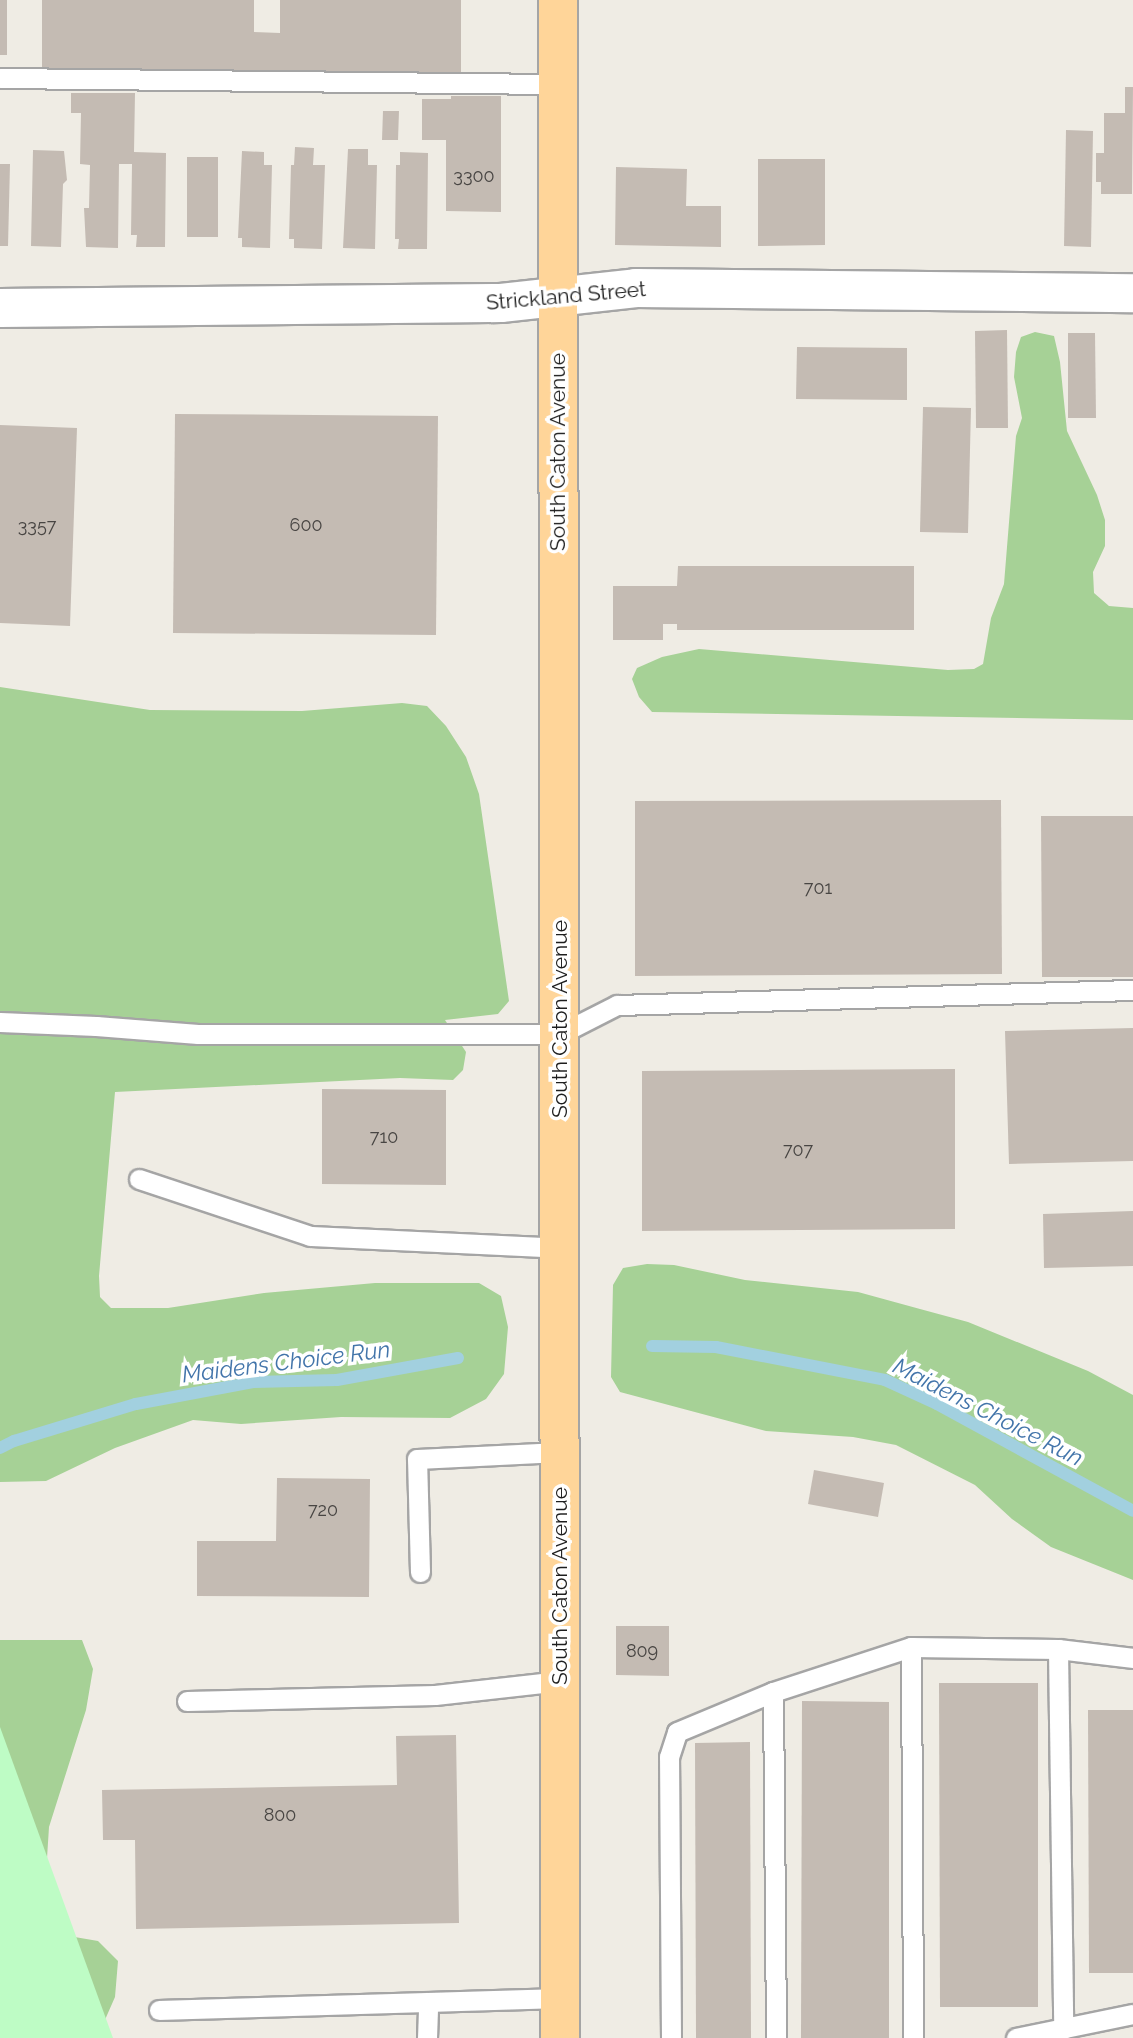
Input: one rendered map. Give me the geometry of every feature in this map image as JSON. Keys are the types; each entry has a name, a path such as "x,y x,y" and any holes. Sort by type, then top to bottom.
{"main road":[{"name":"South Caton Avenue","path":"558,0 560,2038"}],"street":[{"name":"Strickland Street","path":"0,308 501,303 636,288 1133,293"}],"lane":[{"path":"0,78 558,84"},
{"path":"0,1022 198,1034 560,1034 617,1005 1133,990"},
{"path":"139,1180 310,1236 560,1248"},
{"path":"420,1572 417,1459 560,1452"},
{"path":"911,1647 912,2038"},
{"path":"671,2038 669,1757 677,1732 774,1692 911,1647 1058,1649 1133,1658"},
{"path":"1058,1649 1063,2029"},
{"path":"187,1701 435,1695 560,1681"},
{"path":"774,1692 776,2038"},
{"path":"159,2010 560,1998"},
{"path":"427,2038 428,2002"},
{"path":"1016,2038 1133,2014"}],"green space":[{"path":"1035,332 1054,336 1060,362 1067,431 1097,495 1105,520 1105,546 1093,572 1094,593 1109,606 1133,608 1133,720 652,712 639,697 632,679 637,668 662,657 699,649 948,670 974,669 983,664 991,618 1004,584 1016,436 1022,418 1014,377 1016,352 1021,337"},
{"path":"0,687 150,710 302,711 402,703 427,706 446,726 466,757 479,794 509,1001 498,1014 445,1020 466,1052 463,1070 453,1080 400,1078 115,1092 99,1276 100,1297 111,1308 168,1308 264,1293 375,1283 479,1283 501,1296 508,1327 504,1374 486,1399 450,1418 341,1417 241,1424 193,1420 115,1448 46,1481 0,1482"},
{"path":"647,1264 674,1265 745,1280 858,1292 968,1322 1088,1371 1133,1395 1133,1580 1051,1547 1012,1519 975,1485 896,1445 853,1437 766,1431 620,1392 611,1377 613,1285 623,1268"},
{"path":"0,1640 82,1640 93,1669 86,1710 49,1827 44,1905 63,1935 98,1941 118,1961 115,1997 97,2038 0,2038"},
{"path":"0,1727 113,2038 0,2038"}],"building":[{"path":"0,0 7,0 7,55 0,55"},
{"path":"42,0 254,0 254,32 280,33 280,0 461,0 461,73 42,72"},
{"path":"1125,87 1133,87 1132,194 1101,194 1101,182 1096,182 1096,153 1104,153 1104,113 1125,113"},
{"path":"71,93 135,93 134,152 166,153 165,247 136,247 137,235 131,235 132,164 119,164 118,248 86,247 84,208 89,208 90,165 80,164 81,113 71,113"},
{"path":"451,96 501,96 501,212 446,211 446,140 422,140 422,99 451,99"},
{"path":"383,111 399,111 398,140 382,140"},
{"path":"1066,130 1093,131 1091,247 1064,246"},
{"path":"295,147 314,148 313,165 325,165 322,249 294,248 294,239 289,239 291,165 294,165"},
{"path":"348,149 368,149 368,165 377,165 375,249 343,248"},
{"path":"33,150 64,151 67,180 63,184 61,247 31,246"},
{"path":"242,151 264,152 264,165 272,165 270,248 242,247 242,238 238,238"},
{"path":"400,152 428,153 427,249 398,249 399,239 395,239 396,165 400,165"},
{"path":"187,157 218,157 218,237 187,237"},
{"path":"758,159 825,159 825,245 758,246"},
{"path":"0,164 10,164 8,246 0,246"},
{"path":"616,167 687,169 686,206 721,206 721,247 615,245"},
{"path":"1007,330 1008,428 976,428 975,331"},
{"path":"1068,333 1095,333 1096,418 1068,418"},
{"path":"797,347 907,348 907,400 796,399"},
{"path":"923,407 971,408 968,533 920,532"},
{"path":"175,414 438,416 436,635 173,633"},
{"path":"0,425 77,428 70,626 0,623"},
{"path":"678,566 914,566 914,630 677,630 677,624 663,624 663,640 613,640 613,586 677,586"},
{"path":"1001,800 1002,974 635,976 635,801"},
{"path":"1041,816 1133,816 1133,977 1042,977"},
{"path":"1133,1028 1133,1161 1009,1164 1005,1031"},
{"path":"955,1069 955,1229 642,1231 642,1071"},
{"path":"322,1089 446,1090 446,1185 322,1184"},
{"path":"1133,1211 1133,1266 1044,1268 1043,1214"},
{"path":"814,1470 884,1483 878,1517 808,1504"},
{"path":"277,1478 370,1479 369,1597 197,1596 197,1541 276,1541"},
{"path":"616,1626 669,1626 669,1676 616,1675"},
{"path":"939,1683 1038,1683 1038,2007 940,2007"},
{"path":"802,1701 889,1702 889,2038 801,2038"},
{"path":"1088,1710 1133,1710 1133,1973 1089,1973"},
{"path":"456,1735 459,1923 136,1929 135,1840 103,1840 102,1790 397,1785 396,1736"},
{"path":"750,1742 751,2038 696,2038 695,1743"}],"waterway":[{"name":"Maidens Choice Run","path":"652,1346 716,1347 885,1380 937,1404 1133,1511"},
{"name":"Maidens Choice Run","path":"0,1448 14,1441 136,1404 253,1382 337,1380 458,1358"}]}
